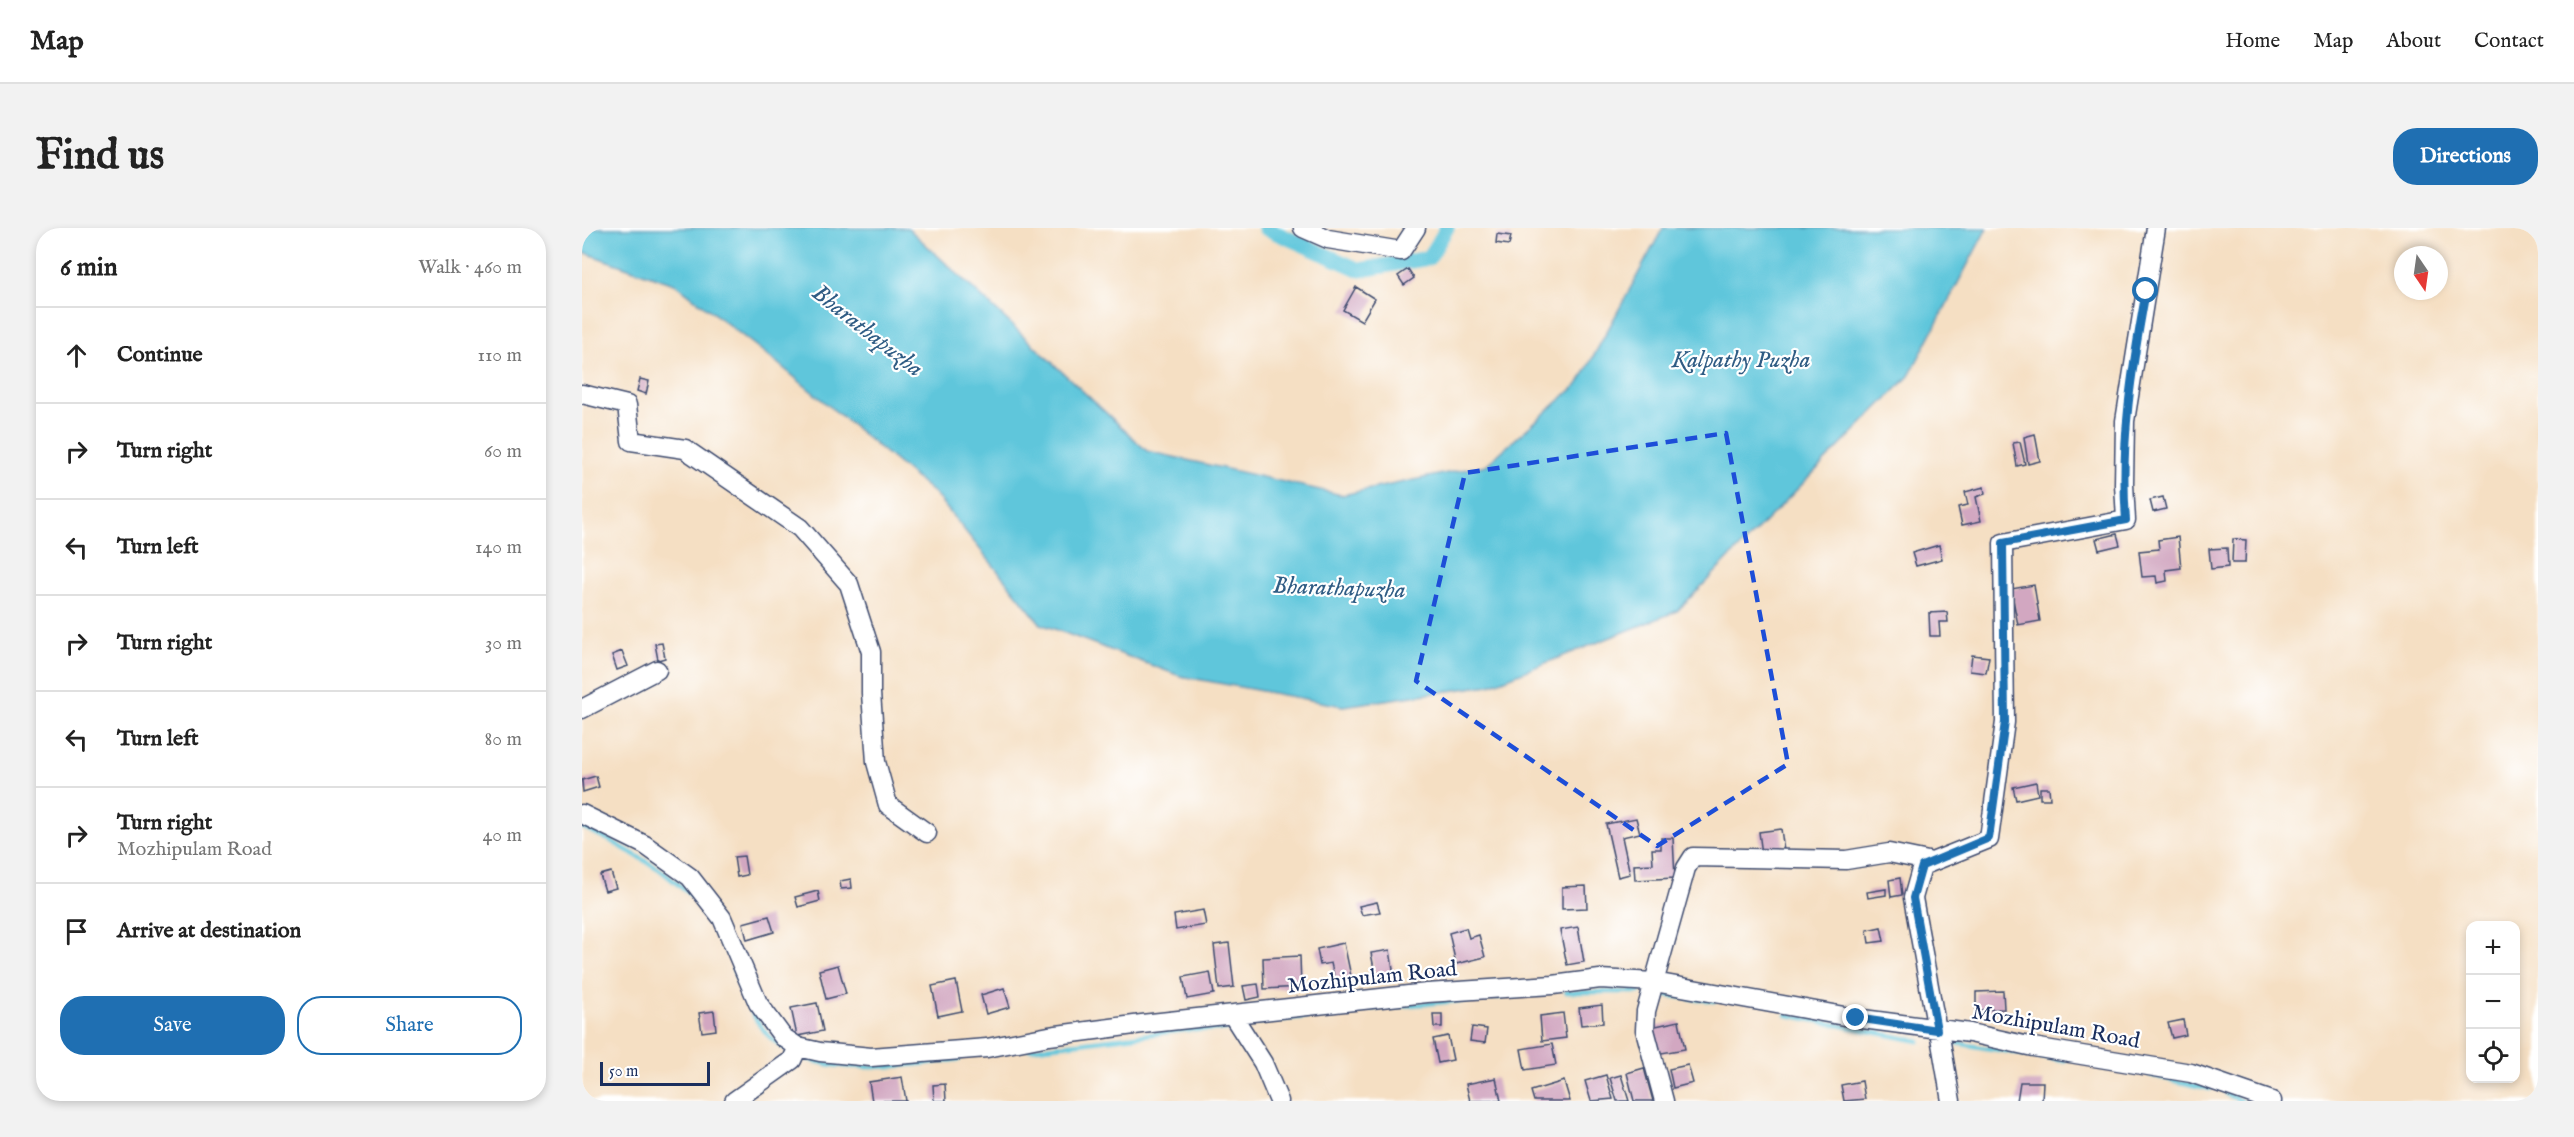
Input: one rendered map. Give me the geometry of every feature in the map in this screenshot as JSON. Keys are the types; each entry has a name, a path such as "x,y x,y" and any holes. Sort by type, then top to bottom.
{"street":[{"path":"1303,228 1328,238 1401,251 1416,228"},
{"path":"1922,866 1989,838 2005,722 2003,543 2126,520 2125,421 2156,228"},
{"path":"582,394 627,405 631,441 685,449 800,528 849,584 872,652 871,693 876,762 888,804 927,833"},
{"path":"582,709 657,670"},
{"path":"582,814 645,845 690,877 722,918 758,1003 795,1053 734,1101"},
{"path":"1664,1101 1646,1030 1646,1011 1686,868 1693,857 1846,860 1889,853 1928,861 1922,866 1913,898 1937,1030 1940,1031 1951,1101"},
{"name":"Mozhipulam Road","path":"795,1053 820,1052 872,1057 987,1048 1049,1036 1427,993 1552,985 1600,979 1654,982 1856,1018 1970,1033 2033,1047 2191,1073 2272,1101"},
{"path":"1233,1016 1263,1063 1279,1101"}],"highlighted area":[{"path":"1726,433 1788,764 1657,846 1416,681 1465,473"}],"water":[{"name":"Kalpathy Puzha","path":"582,228 908,228 1147,451 1342,495 1486,465 1579,383 1663,228 1987,228 1909,376 1677,611 1490,685 1343,706 1180,676 1041,624 935,494 775,361 677,285 582,252"}],"building":[{"path":"1497,234 1511,236 1509,245 1496,243"},
{"path":"1408,269 1414,278 1404,285 1398,276"},
{"path":"1356,287 1375,299 1362,321 1343,310"},
{"path":"640,379 649,381 646,394 637,391"},
{"path":"2035,434 2040,461 2028,464 2024,437"},
{"path":"2020,442 2025,464 2017,466 2013,443"},
{"path":"1984,487 1985,494 1976,497 1981,521 1962,525 1958,507 1968,505 1965,492"},
{"path":"2163,497 2166,509 2153,512 2150,500"},
{"path":"2117,534 2120,545 2099,550 2096,539"},
{"path":"2178,537 2181,568 2166,570 2167,581 2157,583 2156,576 2142,577 2139,551 2159,549 2158,540"},
{"path":"2233,539 2246,540 2245,563 2232,563"},
{"path":"1939,545 1942,559 1916,566 1912,553"},
{"path":"2227,548 2228,567 2211,569 2209,549"},
{"path":"2034,585 2040,621 2018,625 2011,589"},
{"path":"1947,612 1948,622 1939,622 1940,636 1930,636 1929,613"},
{"path":"662,643 665,658 658,660 655,644"},
{"path":"622,651 628,666 617,670 612,655"},
{"path":"1972,655 1989,657 1986,673 1970,671"},
{"path":"596,776 599,787 583,792 582,780"},
{"path":"2036,782 2038,795 2016,800 2013,787"},
{"path":"2040,788 2049,788 2050,799 2040,799"},
{"path":"1636,818 1640,833 1622,837 1630,874 1618,877 1606,824"},
{"path":"1781,829 1784,851 1762,854 1759,832"},
{"path":"1661,838 1673,838 1675,878 1635,880 1634,865 1653,864 1652,849 1661,849"},
{"path":"744,856 747,875 737,877 734,857"},
{"path":"611,872 616,888 605,891 600,875"},
{"path":"1900,878 1902,895 1891,897 1889,880"},
{"path":"851,879 852,888 841,889 840,881"},
{"path":"1586,886 1587,908 1562,909 1562,887"},
{"path":"1886,889 1886,895 1868,898 1867,892"},
{"path":"818,891 820,901 798,907 795,897"},
{"path":"1377,902 1380,912 1362,915 1359,906"},
{"path":"1203,910 1206,925 1176,930 1174,915"},
{"path":"769,916 774,932 747,940 743,923"},
{"path":"1578,927 1584,962 1567,965 1560,930"},
{"path":"1881,927 1884,941 1869,943 1867,930"},
{"path":"1466,928 1469,938 1479,935 1485,957 1456,964 1449,933"},
{"path":"1229,943 1234,987 1219,989 1214,945"},
{"path":"1344,943 1352,981 1336,985 1331,963 1320,965 1317,949"},
{"path":"1390,950 1394,976 1376,979 1371,953"},
{"path":"1300,956 1301,987 1264,989 1263,958"},
{"path":"838,965 846,994 826,999 819,970"},
{"path":"1210,972 1214,994 1187,999 1183,977"},
{"path":"956,981 962,1011 938,1016 932,986"},
{"path":"1258,984 1260,997 1246,1000 1243,986"},
{"path":"1004,988 1010,1007 986,1014 981,995"},
{"path":"2003,991 2004,1009 1976,1010 1976,992"},
{"path":"817,1003 823,1031 797,1036 791,1008"},
{"path":"1602,1005 1603,1023 1581,1025 1579,1008"},
{"path":"714,1011 716,1030 702,1032 699,1013"},
{"path":"1563,1013 1566,1038 1542,1041 1540,1016"},
{"path":"1433,1014 1442,1014 1442,1027 1434,1027"},
{"path":"2183,1020 2186,1035 2172,1038 2168,1023"},
{"path":"1679,1021 1685,1049 1656,1054 1651,1027"},
{"path":"1472,1027 1487,1029 1485,1043 1470,1041"},
{"path":"1448,1036 1453,1060 1438,1063 1433,1039"},
{"path":"1552,1044 1556,1065 1525,1070 1521,1049"},
{"path":"1688,1065 1693,1083 1673,1088 1669,1069"},
{"path":"1644,1068 1653,1101 1634,1101 1627,1073"},
{"path":"1606,1075 1613,1099 1591,1101 1585,1081"},
{"path":"1621,1075 1629,1101 1617,1101 1610,1078"},
{"path":"902,1077 906,1101 872,1101 869,1082"},
{"path":"1496,1078 1501,1101 1470,1101 1466,1084"},
{"path":"1564,1081 1570,1101 1534,1101 1531,1091"},
{"path":"1862,1081 1865,1099 1844,1101 1841,1085"},
{"path":"2020,1082 2043,1082 2042,1101 2017,1101"},
{"path":"945,1084 946,1101 934,1101 933,1085"}],"waterway":[{"path":"1265,228 1360,270 1429,258 1447,228"},
{"path":"582,827 659,869 698,901"},
{"path":"734,969 742,991 759,1024 775,1042 785,1048"},
{"path":"1566,992 1639,992"},
{"path":"1663,995 1714,1001"},
{"path":"1253,1023 1366,1009 1501,997"},
{"path":"1787,1015 1919,1041"},
{"path":"1029,1049 1185,1030 1228,1029"},
{"path":"1956,1043 2065,1061"},
{"path":"801,1056 817,1062 857,1067 900,1066 959,1059"},
{"path":"2151,1075 2210,1089"},
{"path":"2226,1094 2242,1101"}],"route":[{"path":"1856,1018 1937,1030 1913,898 1922,866 1989,838 2005,722 2003,543 2126,520 2125,421 2146,291"}],"water label":[{"name":"Bharathapuzha","path":"868,330"},
{"name":"Bharathapuzha","path":"1339,587"}]}
